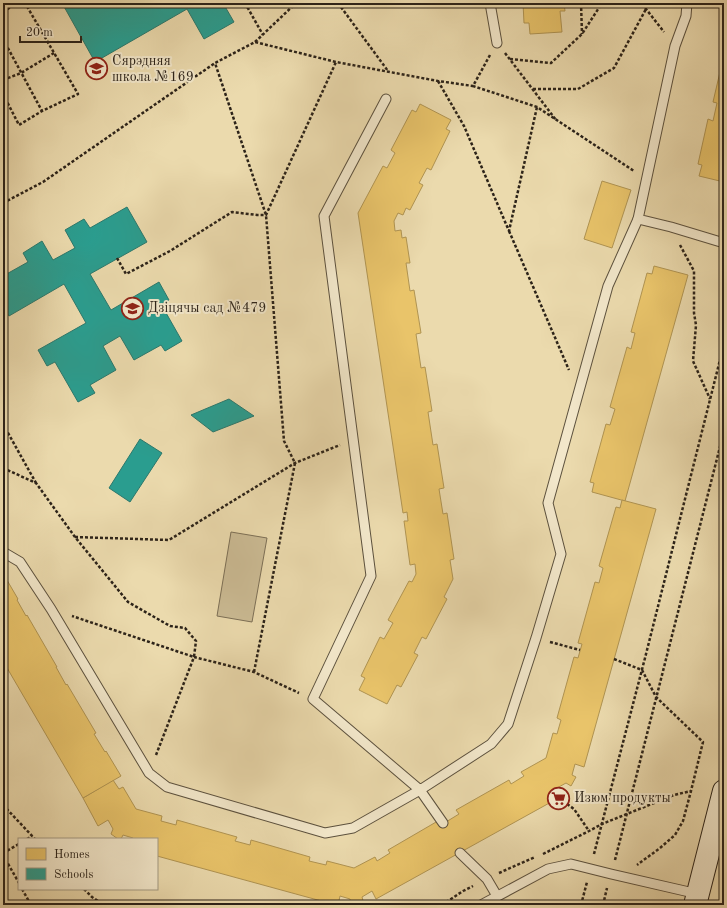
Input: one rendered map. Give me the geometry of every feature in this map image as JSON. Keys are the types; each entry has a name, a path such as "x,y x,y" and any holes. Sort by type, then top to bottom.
{"main road":[{"path":"697,899 724,791"}],"lane":[{"path":"490,3 497,43"},
{"path":"3,552 20,562 51,609 149,773 167,787 325,833 353,828 420,790 491,744 508,724 561,554 548,503 608,286 638,219 675,46 686,16 687,3"},
{"path":"386,98 324,216 371,576 313,699 420,790 443,823"},
{"path":"638,219 672,227 724,243"},
{"path":"460,853 487,879 497,896"},
{"path":"481,905 548,869 571,864 697,899"}],"path":[{"path":"3,12 17,3"},
{"path":"3,94 20,125 42,111 78,94 25,3"},
{"path":"225,6 234,3"},
{"path":"245,3 263,35"},
{"path":"3,203 43,182 215,63 255,42 296,3"},
{"path":"338,3 388,71"},
{"path":"581,3 582,34"},
{"path":"510,59 551,63 582,34 602,3"},
{"path":"644,3 646,10 675,46"},
{"path":"532,89 578,89 614,68 646,10"},
{"path":"3,39 42,111"},
{"path":"255,42 336,62 473,86 537,107 646,179"},
{"path":"473,86 497,43 556,120"},
{"path":"3,80 21,73 54,53"},
{"path":"266,215 336,62"},
{"path":"215,63 266,215 284,441 295,464 254,672"},
{"path":"438,81 464,126 578,393"},
{"path":"509,231 537,107"},
{"path":"117,258 126,274 170,251 232,212 266,215"},
{"path":"672,227 694,272 694,312 696,325 693,361 710,399"},
{"path":"606,809 724,344"},
{"path":"3,424 36,483 75,537 128,602 170,626 185,628 196,641 194,657 149,773"},
{"path":"603,905 724,431"},
{"path":"75,537 169,540 295,464 353,439"},
{"path":"3,468 36,483"},
{"path":"51,609 194,657 254,672 313,699"},
{"path":"536,638 580,650"},
{"path":"611,874 632,869 675,835 683,821 703,742 656,697 642,670 614,659"},
{"path":"442,905 463,891 602,824 674,795 691,791"},
{"path":"559,798 574,809 589,831"},
{"path":"3,805 32,836 29,838"},
{"path":"18,845 3,854 18,881"},
{"path":"23,890 31,905"},
{"path":"85,890 104,905"}],"shaded area":[{"path":"231,532 267,538 252,622 217,616"}],"building: Homes":[{"path":"523,3 564,3 565,11 560,11 562,32 530,34 529,23 524,23"},
{"path":"723,59 724,182 699,176 702,165 698,164 708,119 713,121 717,103 713,102"},
{"path":"420,104 451,120 446,129 450,131 431,170 427,168 419,183 423,185 410,210 406,208 403,215 398,213 394,221 395,231 401,230 402,238 406,237 410,263 406,263 410,291 414,290 421,333 416,334 421,368 425,367 432,411 428,412 433,445 437,444 444,488 439,489 443,514 447,513 454,559 450,560 453,579 444,597 447,599 426,639 422,637 414,653 418,655 401,687 397,685 387,704 359,690 365,678 361,676 380,637 384,639 393,623 388,620 409,581 412,582 416,574 415,564 410,565 404,521 408,521 407,512 403,513 358,213 383,166 387,168 395,153 391,150 412,110 416,112"},
{"path":"602,181 631,190 612,248 584,239"},
{"path":"654,266 688,275 625,501 592,492 594,483 590,482 606,424 610,425 615,409 610,407 627,347 631,349 635,333 631,332 647,273 652,274"},
{"path":"622,500 656,509 584,767 575,764 572,775 576,777 571,786 566,783 557,788 562,796 376,899 372,891 362,897 364,904 362,905 351,905 350,899 340,896 338,905 336,905 158,856 158,838 133,838 123,835 122,838 117,838 111,834 113,829 108,820 98,826 83,798 113,780 119,789 123,787 136,809 162,816 161,821 176,825 177,820 237,837 235,841 250,845 251,840 310,857 309,861 326,865 327,861 354,868 375,857 377,861 390,853 388,850 443,818 446,822 459,814 456,810 509,780 511,784 524,776 521,772 546,758 553,733 557,734 561,720 557,718 574,657 578,658 582,644 578,643 595,582 599,583 603,568 599,566 616,507 620,508"},
{"path":"4,575 66,685 67,684 96,733 94,734 121,776 83,798 3,661"}],"building: Schools":[{"path":"62,3 223,3 234,22 204,39 187,9 95,62"},
{"path":"127,207 147,242 90,274 111,310 159,282 169,300 161,304 182,341 165,351 161,345 134,360 120,336 103,346 116,370 90,385 95,393 78,402 55,362 47,366 38,350 86,323 64,284 9,316 3,306 3,276 28,262 23,253 42,241 53,260 75,248 65,230 84,219 90,228"},
{"path":"229,399 254,416 213,432 191,415"},
{"path":"140,439 162,453 130,502 109,488"}],"place":[{"name":"Сярэдняя школа №169","path":"96,69"},
{"name":"Дзіцячы сад №479","path":"133,308"},
{"name":"Изюм продукты","path":"559,798"}]}
